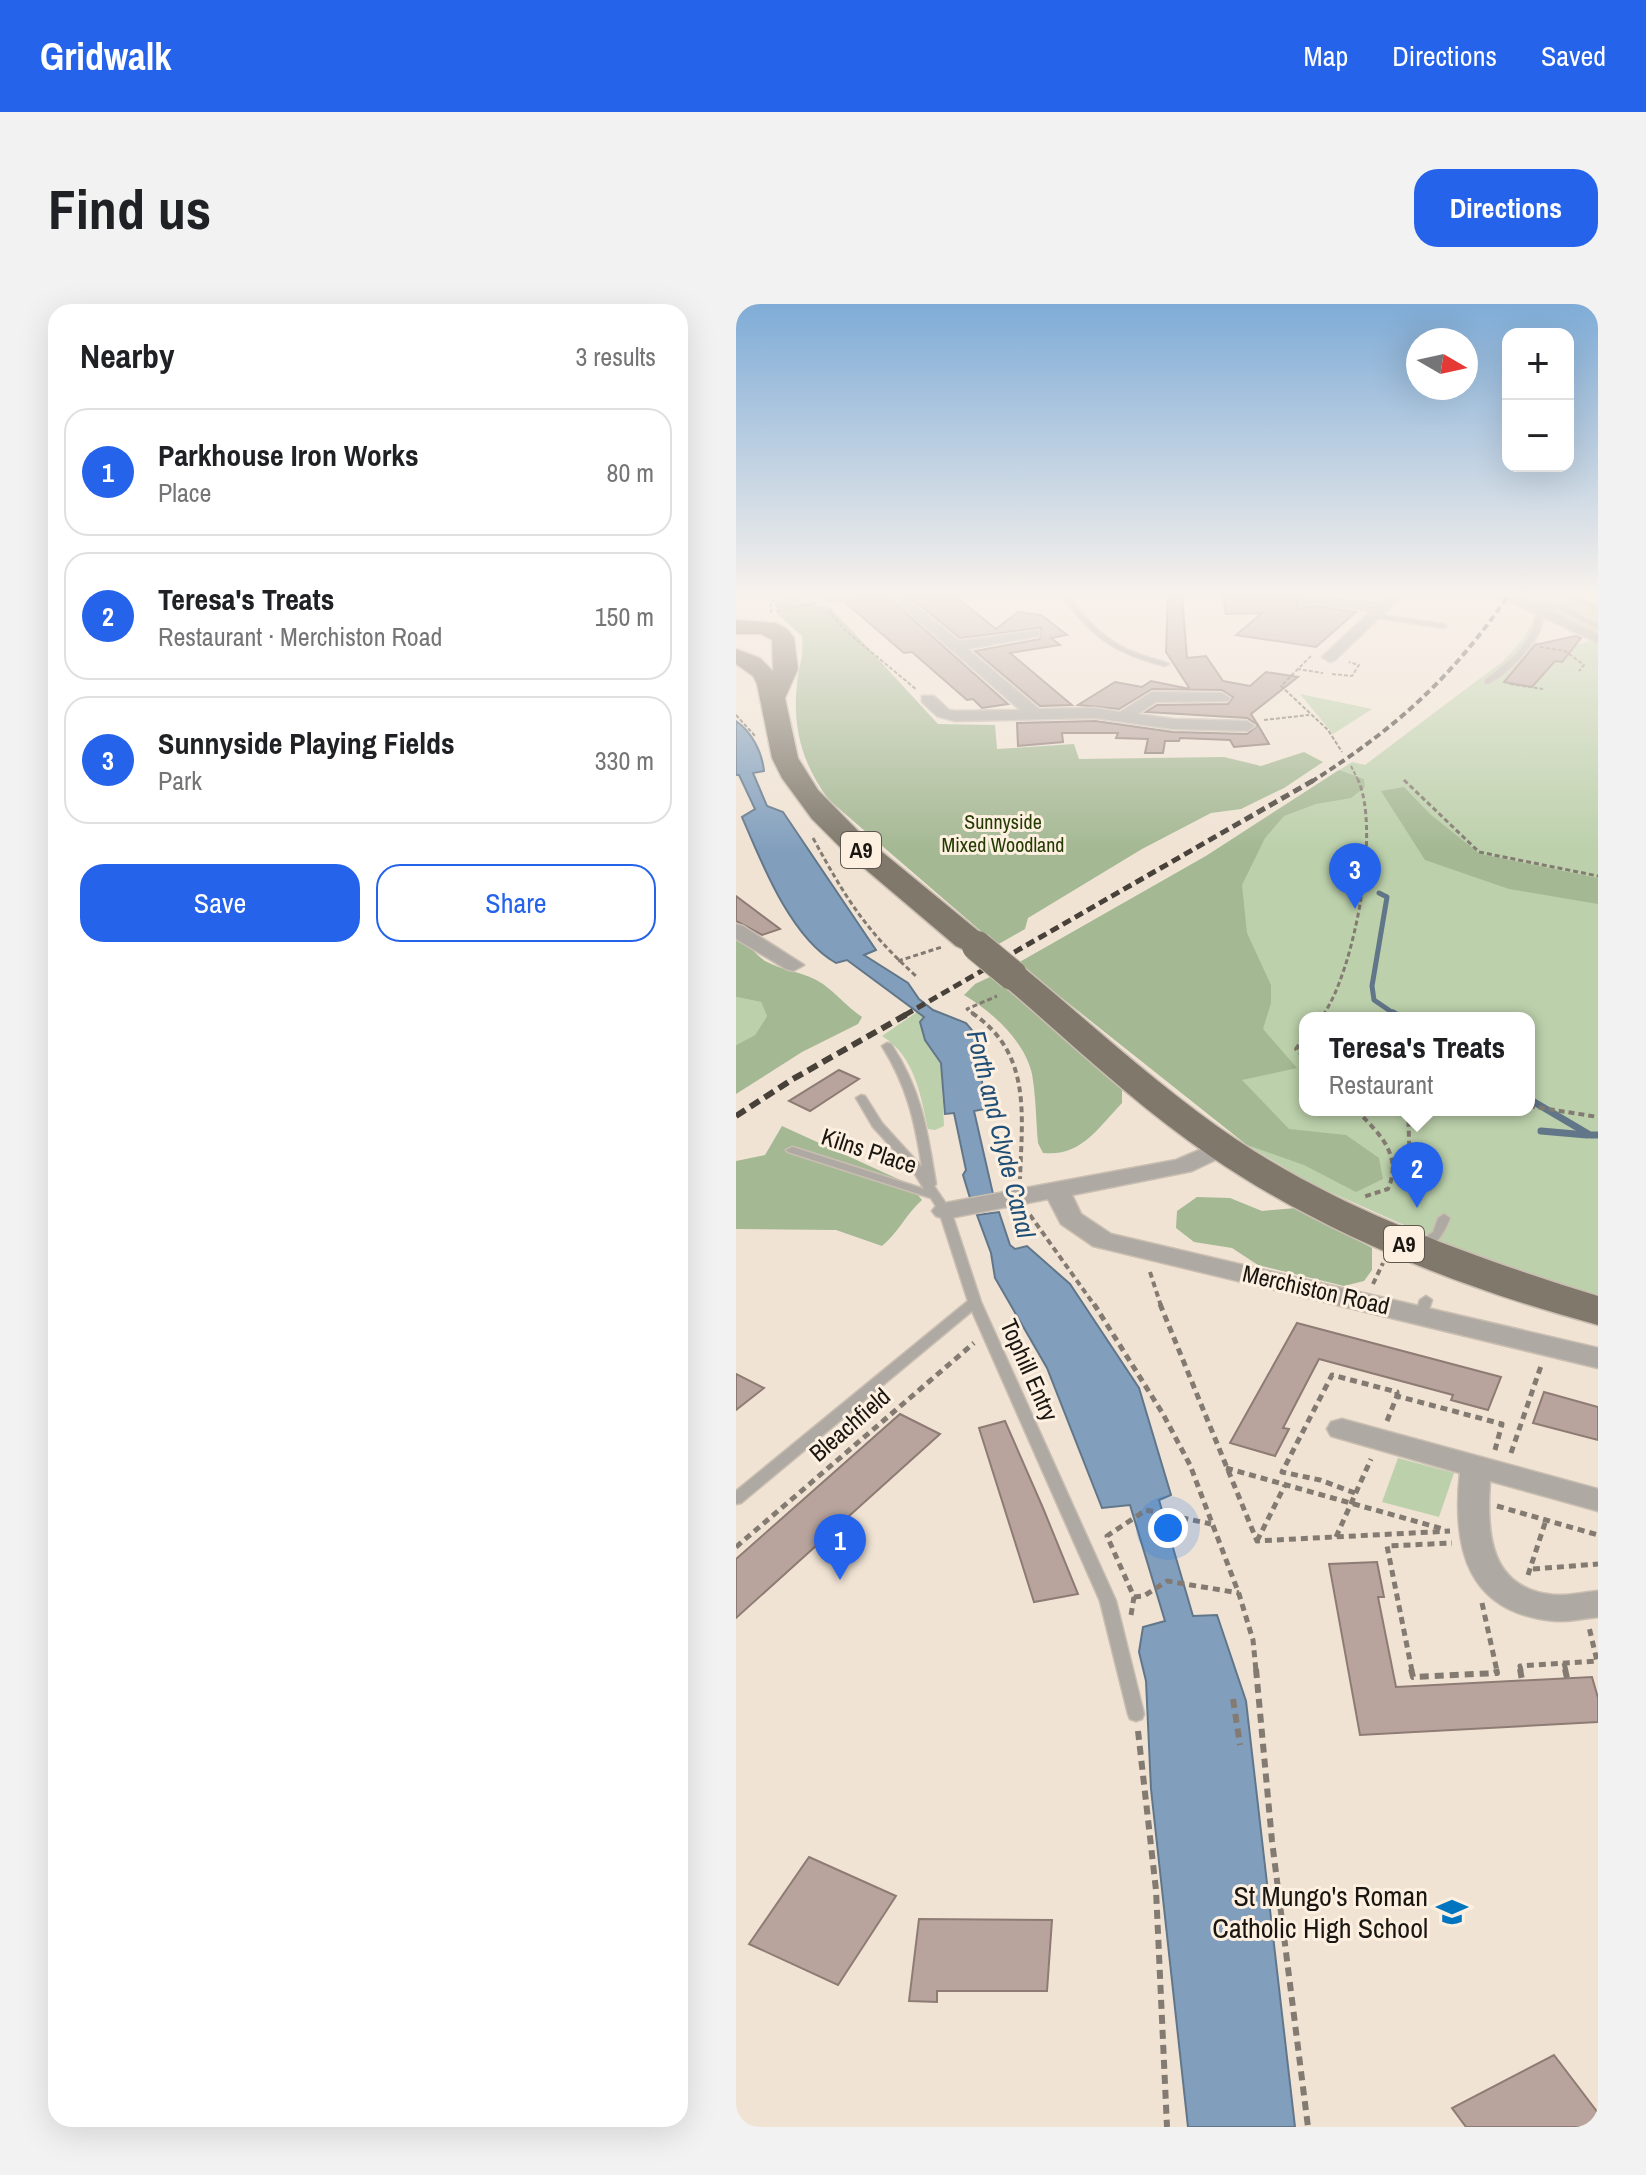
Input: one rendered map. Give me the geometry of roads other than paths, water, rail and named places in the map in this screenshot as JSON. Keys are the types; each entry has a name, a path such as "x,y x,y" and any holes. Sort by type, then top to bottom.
{"main road":[{"path":"767,681 775,695"},
{"name":"A9","path":"780,681 775,695 776,730 785,757 809,797 828,820 1158,1098 1223,1147 1319,1206 1416,1249 1495,1279 1598,1311"}],"street":[{"path":"997,681 1036,715"},
{"path":"1121,718 1152,697 1222,698"},
{"path":"928,699 943,713 955,716 1095,713 1173,724 1247,726"},
{"path":"736,930 793,965"},
{"path":"949,1204 1014,1199 1183,1166 1223,1147"},
{"name":"Merchiston Road","path":"1057,1190 1070,1218 1102,1240 1423,1307 1598,1358"},
{"path":"1342,1429 1475,1507 1598,1500"},
{"path":"1475,1507 1483,1571 1508,1593 1557,1608 1591,1605"}],"lane":[{"name":"Tophill Entry","path":"887,1046 905,1071 915,1095 975,1302 1108,1601 1136,1714"},
{"path":"861,1098 877,1125 949,1204"},
{"name":"Kilns Place","path":"792,1150 949,1204"},
{"path":"1416,1249 1438,1234 1444,1218"},
{"path":"736,1499 975,1302"}],"water":[{"path":"736,721 751,737 761,757 764,771 753,773 767,806 783,812 876,950 864,955 908,983 919,999 933,1010 966,1023 982,1042 985,1109 974,1111 993,1194 970,1198 963,1175 966,1170 954,1113 945,1114 941,1063 925,1040 920,1022 924,1017 847,960 836,963 820,951 805,936 780,898 742,817 755,809 739,775 736,775"},
{"path":"999,1212 1010,1245 1015,1249 1027,1246 1070,1284 1139,1388 1171,1495 1159,1500 1193,1616 1217,1615 1246,1701 1295,2127 1188,2127 1151,1789 1146,1681 1139,1652 1143,1627 1165,1621 1130,1505 1102,1508 1047,1368 995,1278 991,1253 977,1215"}],"waterway":[{"path":"1379,893 1387,897 1372,986 1374,1000 1392,1012"},
{"path":"1535,1103 1590,1135 1598,1135"},
{"path":"1541,1131 1587,1135"}],"railway":[{"path":"1314,780 1395,722 1439,681"},
{"path":"905,1015 1314,780"},
{"path":"736,1116 793,1079 909,1013"}],"place":[{"name":"Sunnyside Playing Fields","path":"1355,909"},
{"name":"Teresa's Treats","path":"1417,1208"},
{"name":"Parkhouse Iron Works","path":"840,1580"},
{"name":"St Mungo's Roman Catholic High School","path":"1452,1912"}],"park label":[{"name":"Sunnyside Mixed Woodland","path":"1003,834"}],"water label":[{"name":"Forth and Clyde Canal","path":"1001,1134"}]}
